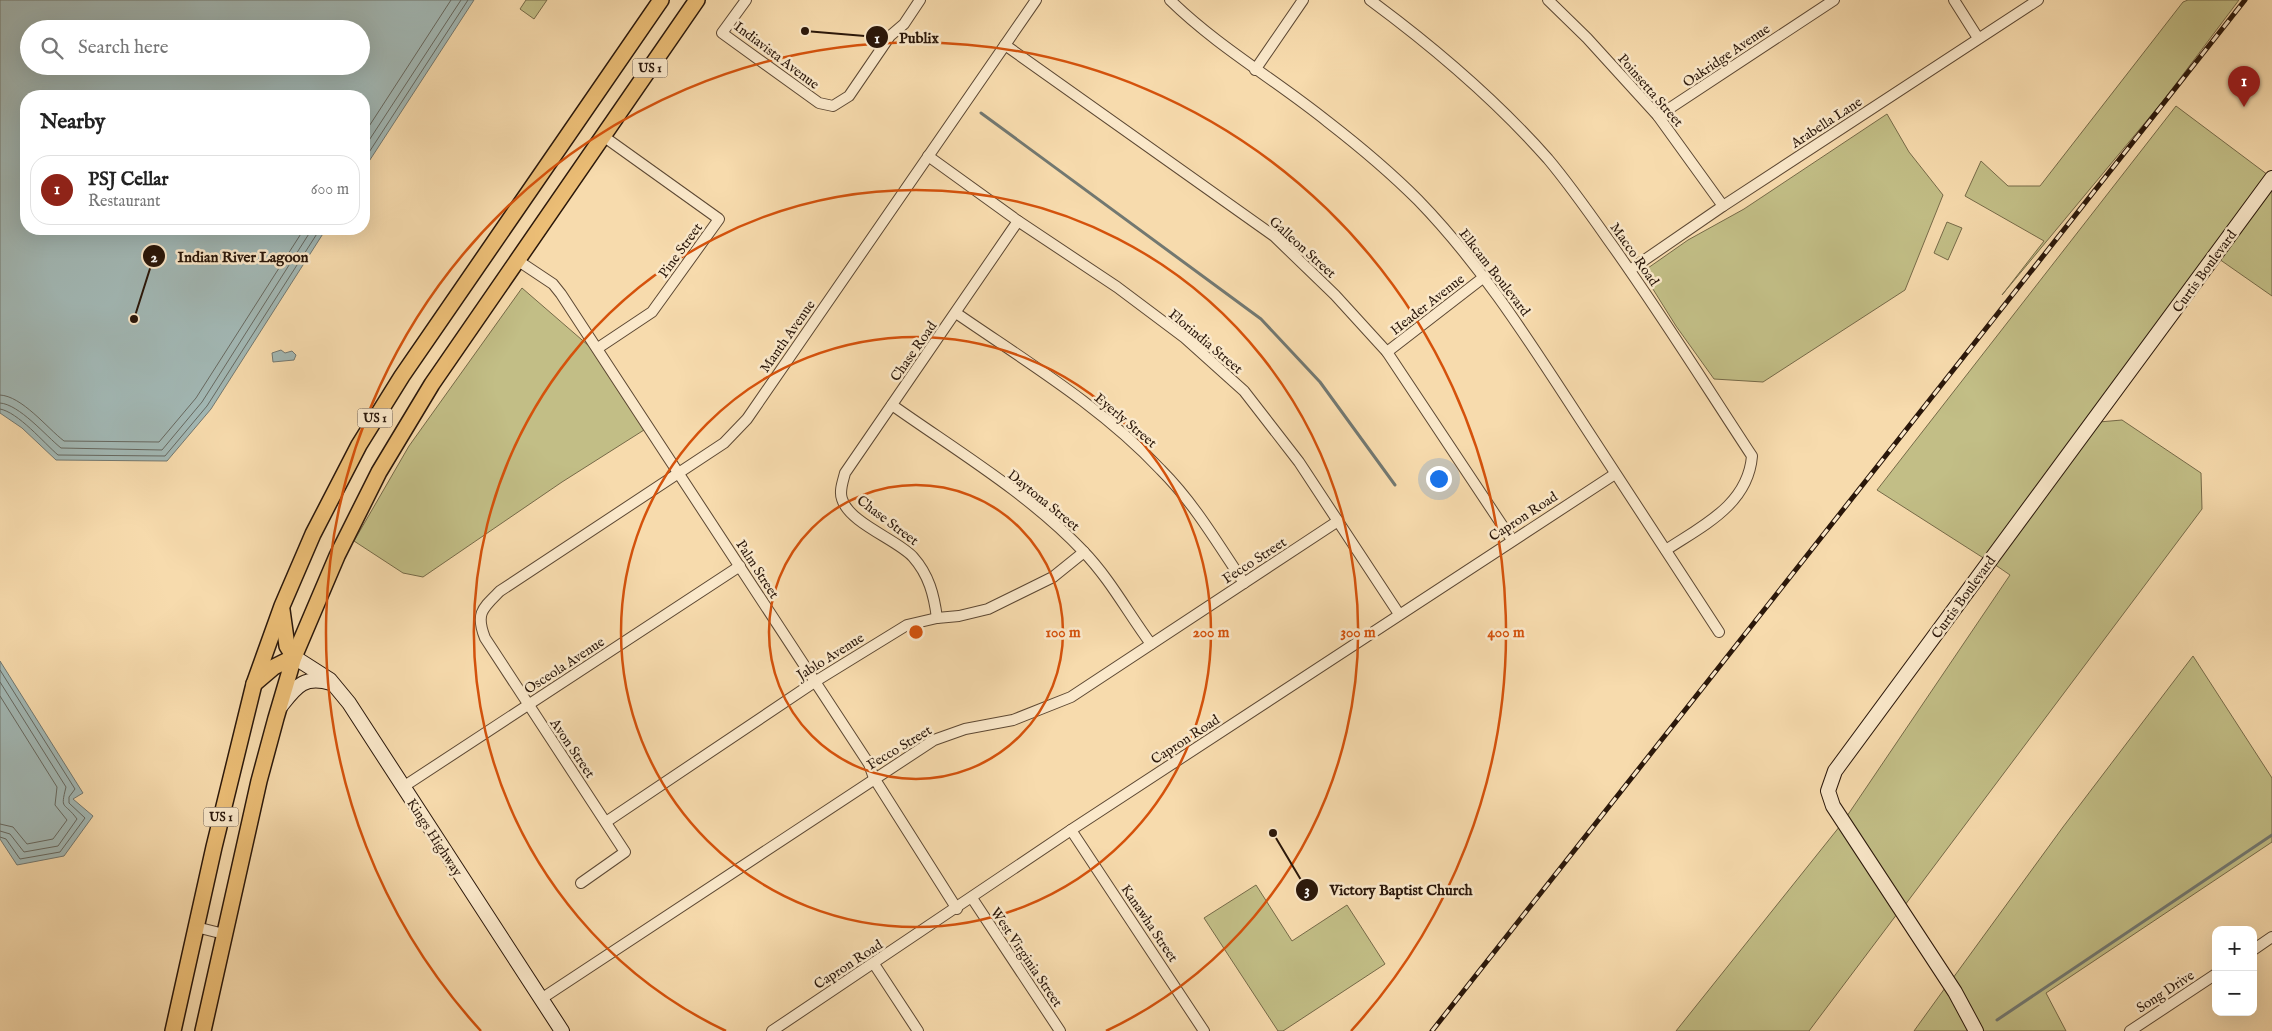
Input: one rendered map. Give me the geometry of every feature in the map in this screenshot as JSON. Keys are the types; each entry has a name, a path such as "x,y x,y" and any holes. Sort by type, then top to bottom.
{"main road":[{"name":"US 1","path":"173,1031 254,684 282,606 331,497 379,412 661,0"},
{"name":"US 1","path":"203,1031 259,781 279,708 294,657 337,556 379,472 432,384 697,0"},
{"path":"254,684 274,667 294,657 287,646 282,606"}],"street":[{"name":"Indiavista Avenue","path":"746,0 722,33 820,103 833,106 849,96 890,36 904,24 920,0"},
{"name":"Manth Avenue","path":"482,610 500,591 724,443 746,419 1036,0"},
{"name":"Elkcam Boulevard","path":"1170,0 1194,23 1255,70 1327,121 1374,160 1417,200 1484,277 1509,310 1718,632"},
{"path":"1255,70 1303,0"},
{"name":"Macco Road","path":"1370,0 1424,40 1472,81 1517,126 1577,196 1630,270 1752,456 1748,481 1736,498 1723,512 1666,550"},
{"name":"Poinsetta Street","path":"1548,0 1587,38 1658,116 1723,206"},
{"name":"Oakridge Avenue","path":"1658,116 1834,0"},
{"path":"1954,0 1978,38"},
{"name":"Arabella Lane","path":"1630,270 1723,206 2038,0"},
{"name":"Galleon Street","path":"1005,45 1274,236 1335,295 1387,352 1512,540"},
{"name":"Pine Street","path":"598,348 652,312 719,219 603,136"},
{"name":"Florindia Street","path":"928,156 1018,221 1117,287 1185,338 1244,391 1299,462 1399,614"},
{"name":"Curtis Boulevard","path":"1976,1031 1955,992 1833,806 1828,791 1835,771 2272,178"},
{"name":"Chase Road","path":"842,500 841,488 845,473 1018,221"},
{"name":"Palm Street","path":"517,260 552,284 562,294 870,764 874,778 957,909"},
{"name":"Header Avenue","path":"1387,352 1484,277"},
{"name":"Eyerly Street","path":"956,313 1061,385 1121,430 1169,478 1200,517 1244,583"},
{"name":"Daytona Street","path":"892,405 1051,520 1084,552 1116,590 1151,644"},
{"name":"Capron Road","path":"772,1031 957,909 1071,830 1615,474"},
{"name":"Chase Street","path":"842,500 849,512 912,555 924,571 934,596 937,618"},
{"name":"Fecco Street","path":"541,999 934,740 965,729 1013,720 1071,697 1338,521"},
{"name":"Jablo Avenue","path":"606,822 816,681 906,625 988,609 1053,577 1084,552"},
{"name":"Osceola Avenue","path":"403,787 740,566"},
{"name":"Avon Street","path":"482,610 480,624 485,638 625,852 581,883"},
{"name":"Kings Highway","path":"294,657 334,684 349,703 562,1031"},
{"path":"279,708 296,687 304,682 315,680 334,684"},
{"name":"Kanawha Street","path":"1071,830 1204,1031"},
{"name":"West Virginia Street","path":"972,898 1060,1031"},
{"path":"196,927 224,934"},
{"path":"2257,947 2272,937"},
{"path":"874,964 918,1031"},
{"name":"Song Drive","path":"2130,1031 2212,977"}],"shaded area":[{"path":"526,0 547,0 534,19 520,9"},
{"path":"2188,0 2239,0 2163,101 2002,295 2044,241 1965,196 1981,161 2008,186 2040,186 2183,2"},
{"path":"2176,106 2268,175 1985,559 1877,490"},
{"path":"1887,114 1909,152 1943,195 1905,290 1763,382 1714,379 1676,326 1646,278 1648,268 1688,240 1744,209"},
{"path":"2272,187 2272,296 2219,259"},
{"path":"1947,222 1962,228 1948,260 1934,253"},
{"path":"522,288 589,346 644,430 562,482 423,577 403,573 354,541 409,446"},
{"path":"2122,420 2201,473 2202,509 1905,905 1847,816 2010,575 1994,564 2099,422"},
{"path":"2193,656 2272,778 2272,842 2046,993 2066,1031 1982,1031 1953,978 2063,827"},
{"path":"1840,826 1897,914 1809,1031 1676,1031"},
{"path":"1256,885 1292,941 1347,905 1385,964 1283,1031 1278,1031 1204,918"},
{"path":"1945,988 1969,1031 1914,1031"}],"water":[{"path":"0,0 474,0 370,160 370,90 20,90 20,235 322,235 211,409 167,461 56,460 22,428 0,413"},
{"path":"281,350 285,353 292,351 296,355 294,360 273,362 272,353"},
{"path":"0,661 83,793 73,799 93,816 64,856 17,865 0,839"}],"waterway":[{"path":"981,113 1261,319 1320,382 1395,485"},
{"path":"1997,1020 2272,835"}],"railway":[{"path":"1432,1031 2245,0"}],"place":[{"name":"Publix","path":"805,31"},
{"name":"PSJ Cellar","path":"2244,107"},
{"name":"Indian River Lagoon","path":"134,319"},
{"name":"Victory Baptist Church","path":"1273,833"}]}
